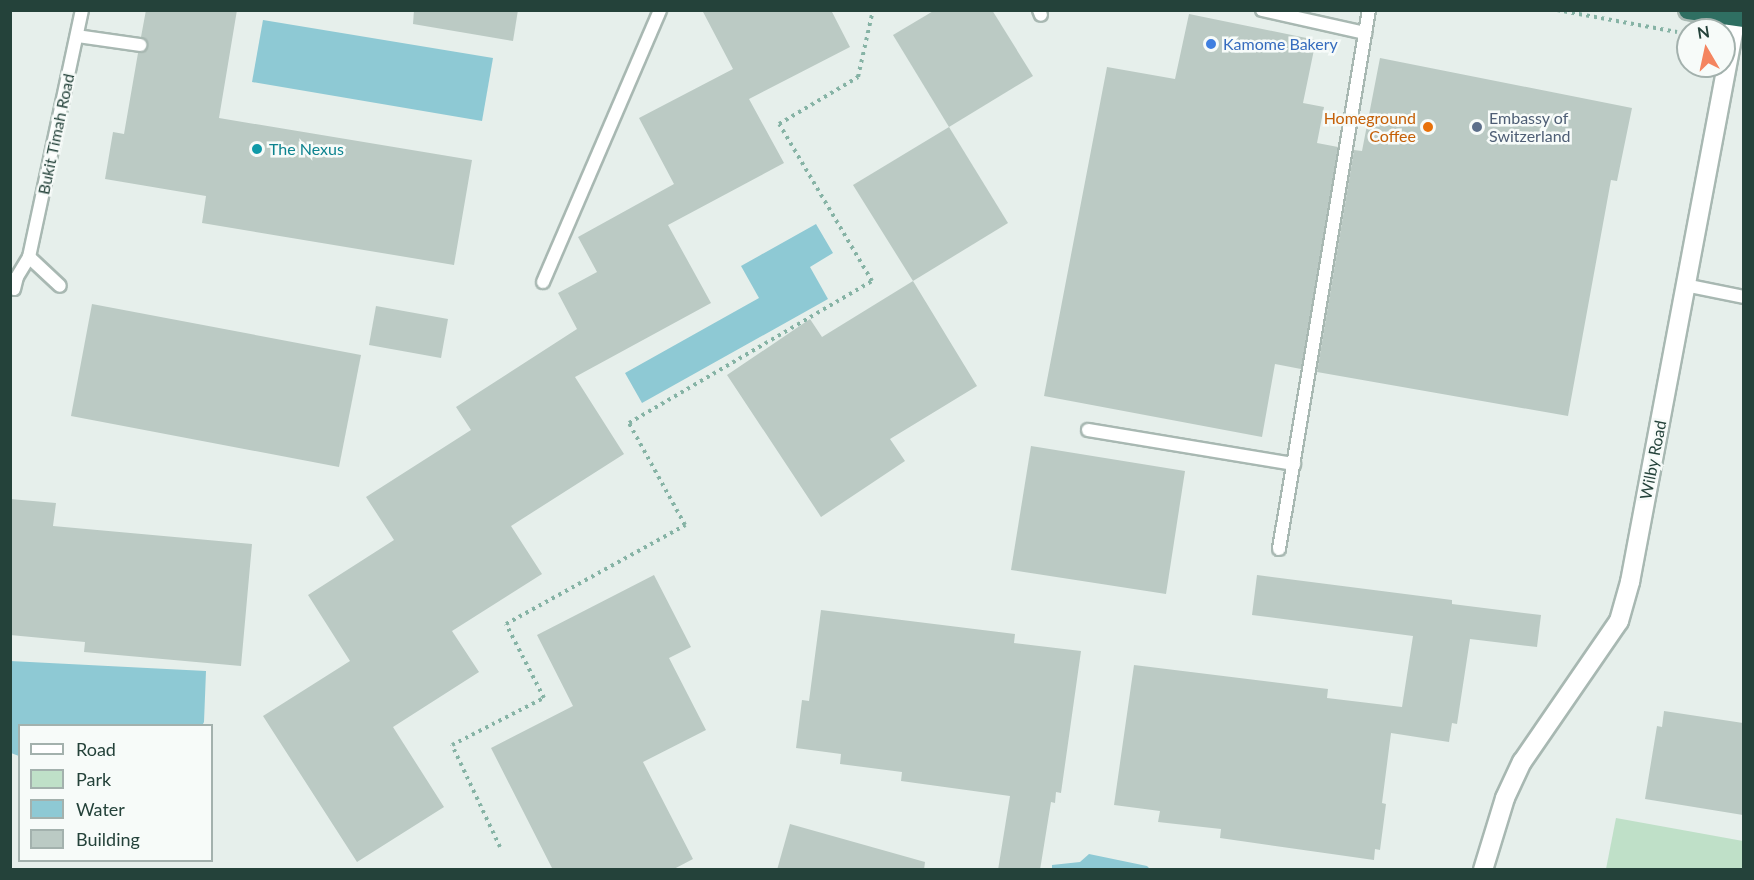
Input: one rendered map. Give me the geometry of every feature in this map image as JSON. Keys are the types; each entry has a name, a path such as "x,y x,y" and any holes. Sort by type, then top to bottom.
{"highway":[{"path":"1688,10 1740,17"}],"street":[{"name":"Wilby Road","path":"1483,870 1505,798 1522,762 1618,621 1630,582 1685,285 1740,17"}],"lane":[{"name":"Bukit Timah Road","path":"15,289 17,277 29,257 82,10"},
{"path":"543,282 660,10"},
{"path":"1262,10 1365,33"},
{"path":"1280,549 1369,10"},
{"path":"77,36 140,45"},
{"path":"29,257 60,286"},
{"path":"1685,285 1743,297"},
{"path":"1088,430 1294,464"}],"path":[{"path":"500,847 452,745 544,698 506,624 685,525 629,423 872,281 779,124 858,77 873,10"},
{"path":"1557,10 1676,32"}],"green space":[{"path":"1616,818 1743,841 1743,869 1606,869"}],"water":[{"path":"263,20 493,58 482,121 252,82"},
{"path":"816,224 833,253 810,267 828,299 642,403 625,373 759,298 741,266"},
{"path":"10,661 206,671 203,724 18,724 18,756 11,753"},
{"path":"1089,854 1147,866 1150,869 1052,869 1052,865 1080,862"}],"building":[{"name":"The Nexus","path":"146,10 237,10 219,118 472,160 454,265 202,223 206,196 105,179 113,132 124,134 138,53 144,52 148,47 147,41 141,37"},
{"path":"414,10 518,10 513,41 413,24"},
{"path":"702,10 831,10 850,47 749,99 784,163 668,225 711,303 575,377 624,454 511,526 542,574 452,631 479,672 393,727 444,807 357,862 263,716 350,661 308,595 394,540 366,497 471,430 456,407 577,329 558,293 597,272 578,237 674,184 639,118 733,69"},
{"path":"935,10 992,10 1033,76 949,127 893,35"},
{"path":"1189,14 1316,40 1303,103 1324,107 1317,143 1338,147 1301,369 1275,364 1262,437 1044,396 1107,67 1175,79"},
{"path":"1380,58 1632,108 1617,181 1611,180 1568,416 1317,372 1354,150 1362,151"},
{"path":"949,127 1008,223 913,281 853,185"},
{"path":"913,281 977,386 890,439 905,461 821,517 727,375 810,319 822,337"},
{"path":"92,304 361,355 339,467 71,416"},
{"path":"376,306 448,319 441,358 369,345"},
{"path":"1031,446 1185,471 1166,594 1011,570"},
{"path":"10,499 56,503 53,526 252,544 241,666 84,652 85,642 10,635"},
{"path":"654,575 691,647 669,658 706,730 643,762 693,859 672,870 553,870 491,748 573,706 537,635"},
{"path":"1257,575 1452,600 1452,604 1541,615 1537,647 1470,639 1457,724 1452,723 1449,742 1391,733 1382,803 1386,804 1380,850 1375,849 1374,860 1220,838 1221,829 1158,822 1160,811 1114,805 1134,665 1328,689 1327,698 1402,707 1413,636 1252,615"},
{"path":"821,610 1015,634 1014,643 1081,651 1061,793 1056,792 1055,803 1051,802 1040,870 998,870 1010,796 901,781 902,772 840,764 841,754 796,748 802,700 809,701"},
{"path":"1664,711 1743,723 1743,815 1645,799 1657,726 1662,727"},
{"path":"790,824 925,862 924,870 777,870"}],"place":[{"name":"Kamome Bakery","path":"1211,44"},
{"name":"Homeground Coffee","path":"1428,127"},
{"name":"Embassy of Switzerland","path":"1477,127"},
{"name":"The Nexus","path":"257,149"}]}
